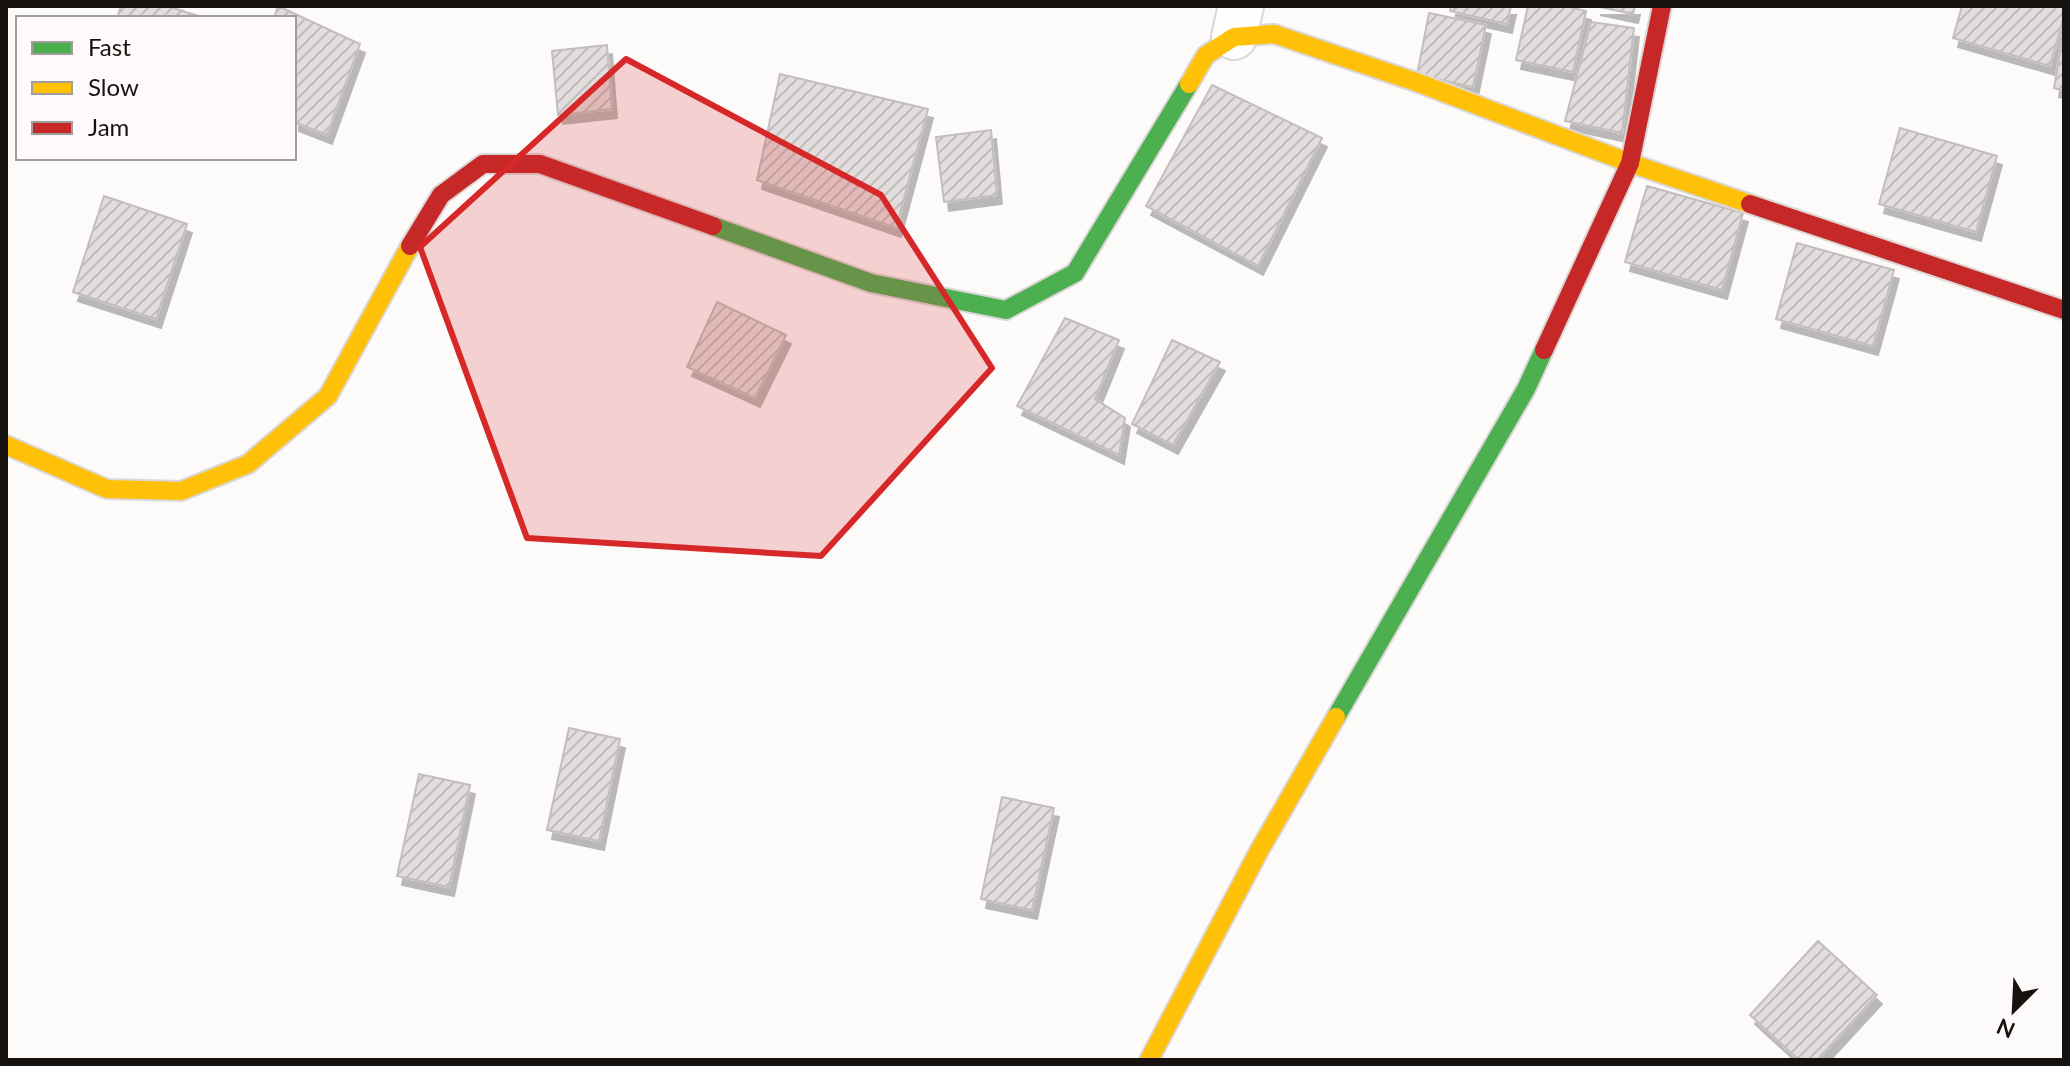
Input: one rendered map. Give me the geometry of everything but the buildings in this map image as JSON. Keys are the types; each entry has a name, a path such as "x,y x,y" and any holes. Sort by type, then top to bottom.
{"street":[{"path":"1149,1060 1259,851 1526,389 1630,163 1662,6"},
{"path":"6,445 107,489 181,491 248,464 328,396 386,286 441,195 483,164 540,164 871,283 1006,310 1075,273 1206,55 1237,22 1416,82 1630,163 2064,310"}],"highlighted area":[{"path":"626,59 881,195 992,368 821,556 527,538 420,247"}],"traffic: fast":[{"path":"713,226 871,283 1006,310 1075,273 1189,84"},
{"path":"1336,717 1526,389 1544,350"}],"traffic: slow":[{"path":"1189,84 1206,55 1234,37 1274,34 1416,82 1630,163 1750,204"},
{"path":"6,445 107,489 181,491 248,464 328,396 410,246"},
{"path":"1149,1060 1259,851 1336,717"}],"traffic: jam":[{"path":"1544,350 1630,163 1662,6"},
{"path":"410,246 441,195 483,164 540,164 713,226"},
{"path":"1750,204 2064,310"}]}
